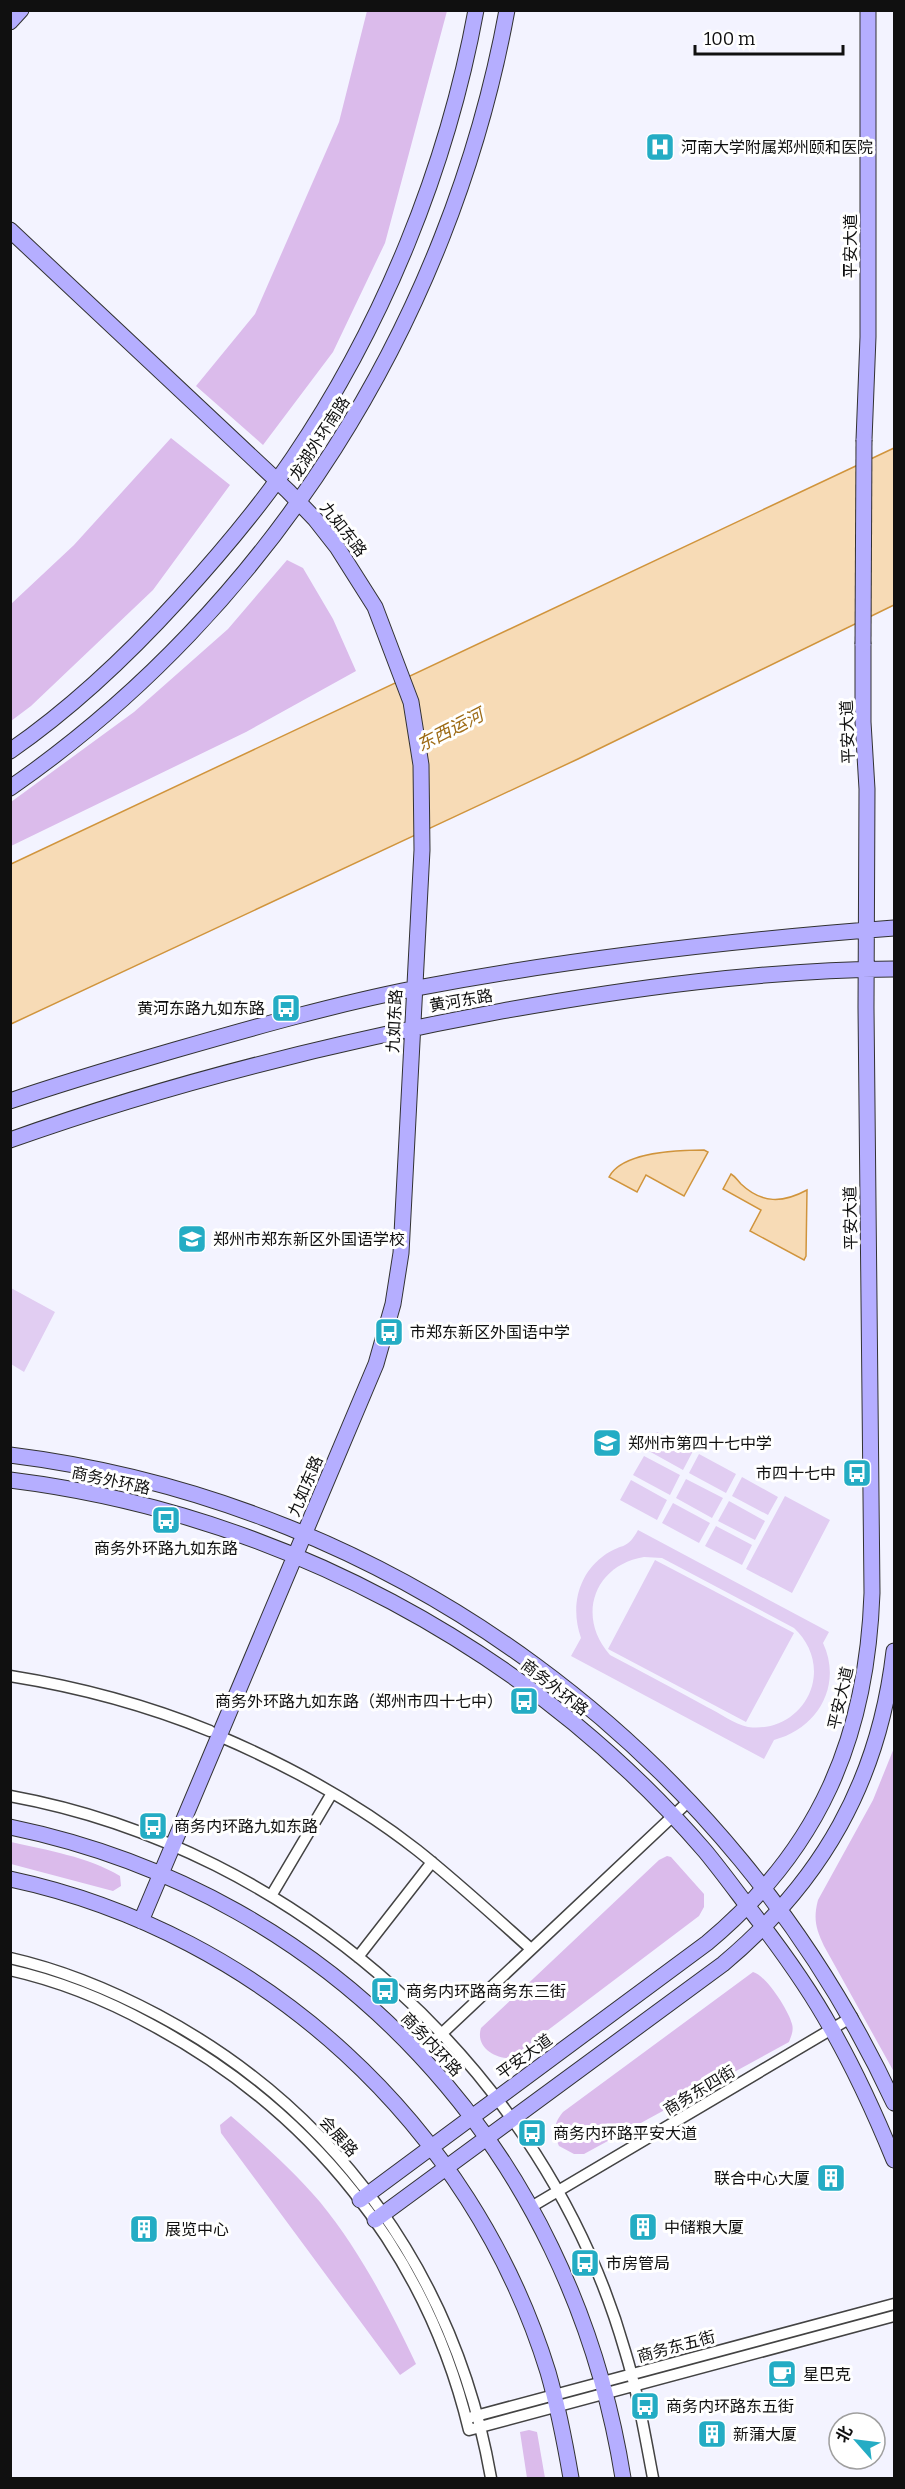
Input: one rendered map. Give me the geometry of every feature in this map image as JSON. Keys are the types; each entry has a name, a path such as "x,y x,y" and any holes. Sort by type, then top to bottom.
{"main road":[{"path":"10,22 21,10"},
{"name":"龙湖外环南路","path":"10,751 81,694 140,640 220,553 274,484 332,395 383,298 409,239 451,116 476,10"},
{"name":"龙湖外环南路","path":"10,788 65,747 161,662 244,573 318,475 359,410 411,311 437,251 480,124 507,10"},
{"name":"平安大道","path":"365,2197 707,1943 748,1907 798,1847 834,1779 847,1747 857,1712 869,1643 872,1593 866,969 867,789 863,722 864,440 868,338 868,10"},
{"name":"九如东路","path":"10,230 296,506 346,575 391,659 402,705 413,792 416,856 407,1028 392,1252 384,1302 367,1361 300,1532 137,1919"},
{"name":"九如东路","path":"10,244 274,484"},
{"name":"黄河东路","path":"10,1101 220,1037 304,1014 409,990 603,957 754,939 894,928"},
{"name":"黄河东路","path":"10,1140 230,1072 407,1028 608,993 757,975 894,969"},
{"name":"商务外环路","path":"10,1455 62,1462 184,1490 250,1511 391,1575 449,1607 506,1643 598,1714 690,1800 723,1836 797,1931 852,2017 894,2103"},
{"name":"商务外环路","path":"10,1480 57,1487 177,1514 240,1534 291,1554 380,1596 493,1663 583,1732 672,1816 705,1851 778,1945 831,2028 894,2160"},
{"path":"379,2217 723,1964 780,1911 819,1861 858,1790 872,1755 882,1719 894,1651"},
{"name":"商务内环路","path":"10,1827 69,1841 156,1872 216,1900 278,1935 352,1991 419,2055 446,2084 488,2137 531,2207 573,2294 604,2387 623,2478"},
{"path":"10,1879 54,1890 137,1919 225,1962 300,2013 364,2070 408,2117 432,2147 487,2232 515,2289 539,2348 555,2400 571,2478"}],"street":[{"path":"10,1676 140,1706 215,1733 251,1749 332,1792 369,1816 432,1862 531,1949"},
{"path":"271,1896 332,1792"},
{"path":"10,1796 78,1812 168,1844 191,1853 271,1896 295,1910 358,1956 393,1986 441,2034 469,2064 512,2119 557,2192 601,2283 625,2349 633,2379 652,2478"},
{"path":"419,2055 690,1800"},
{"path":"358,1956 432,1862"},
{"name":"会展路","path":"10,1958 42,1965 95,1985 136,2004 216,2048 269,2087 309,2125 379,2217 440,2337 473,2422 491,2478"},
{"name":"会展路","path":"10,1970 39,1976 101,2000 168,2033 210,2058 234,2074 280,2113 365,2197"},
{"name":"商务东四街","path":"531,2207 852,2017"},
{"name":"商务东五街","path":"473,2422 894,2304"},
{"name":"商务东五街","path":"633,2379 894,2316"}],"shaded area":[{"path":"367,11 447,11 385,243 333,352 263,445 196,386 255,314 339,122"},
{"path":"171,438 230,485 153,590 31,706 11,721 11,604 74,545"},
{"path":"287,560 303,568 333,619 356,671 246,732 11,846 11,802 134,712 228,629"},
{"path":"11,1288 55,1312 24,1372 11,1364"},
{"path":"657,1432 693,1451 683,1470 647,1450"},
{"path":"699,1454 736,1474 726,1493 689,1473"},
{"path":"644,1456 680,1475 670,1495 633,1475"},
{"path":"742,1477 778,1497 768,1515 732,1496"},
{"path":"686,1479 723,1498 712,1518 676,1498"},
{"path":"631,1480 667,1500 657,1520 620,1500"},
{"path":"785,1496 830,1520 792,1593 746,1569"},
{"path":"729,1501 765,1521 755,1540 718,1521"},
{"path":"673,1503 710,1523 699,1543 662,1523"},
{"path":"716,1526 752,1545 742,1565 705,1546"},
{"path":"638,1530 829,1632 823,1643 830,1675 828,1690 822,1703 814,1716 803,1726 774,1740 764,1759 571,1656 581,1638 576,1614 583,1581 596,1562 628,1543","holes":["644,1557 662,1558 794,1628 800,1634 811,1654 814,1678 808,1696 796,1712 779,1723 769,1726 759,1728 743,1726 610,1655 594,1625 593,1609 602,1582 613,1570 627,1562"]},
{"path":"655,1560 794,1633 746,1722 608,1649"},
{"path":"894,1748 894,2072 824,1946 817,1929 816,1907 873,1800"},
{"path":"11,1842 67,1855 108,1869 120,1876 121,1886 113,1891 11,1864"},
{"path":"667,1856 671,1857 704,1894 704,1907 699,1916 511,2058 493,2054 488,2050 481,2041 481,2028 659,1860"},
{"path":"753,1972 770,1986 790,2018 793,2027 789,2042 584,2154 574,2154 559,2146 555,2129 563,2112"},
{"path":"231,2116 299,2179 335,2221 373,2280 416,2364 400,2375 221,2133 220,2125"},
{"path":"529,2430 537,2432 545,2478 527,2478 520,2432"}],"water":[{"name":"东西运河","path":"894,448 894,605 578,759 11,1024 11,864"},
{"path":"704,1150 708,1152 684,1196 646,1175 637,1192 609,1177 626,1162 638,1157 666,1152"},
{"path":"731,1174 749,1191 765,1198 781,1199 807,1190 806,1256 804,1260 750,1231 761,1210 723,1189"}],"place":[{"name":"河南大学附属郑州颐和医院","path":"660,147"},
{"name":"黄河东路九如东路","path":"286,1008"},
{"name":"郑州市郑东新区外国语学校","path":"192,1239"},
{"name":"市郑东新区外国语中学","path":"389,1332"},
{"name":"郑州市第四十七中学","path":"607,1443"},
{"name":"市四十七中","path":"857,1473"},
{"name":"商务外环路九如东路","path":"166,1520"},
{"name":"商务外环路九如东路（郑州市四十七中）","path":"524,1701"},
{"name":"商务内环路九如东路","path":"153,1826"},
{"name":"商务内环路商务东三街","path":"385,1991"},
{"name":"商务内环路平安大道","path":"532,2133"},
{"name":"联合中心大厦","path":"831,2178"},
{"name":"中储粮大厦","path":"643,2227"},
{"name":"展览中心","path":"144,2229"},
{"name":"市房管局","path":"585,2263"},
{"name":"星巴克","path":"782,2374"},
{"name":"商务内环路东五街","path":"645,2406"},
{"name":"新蒲大厦","path":"712,2434"}]}
